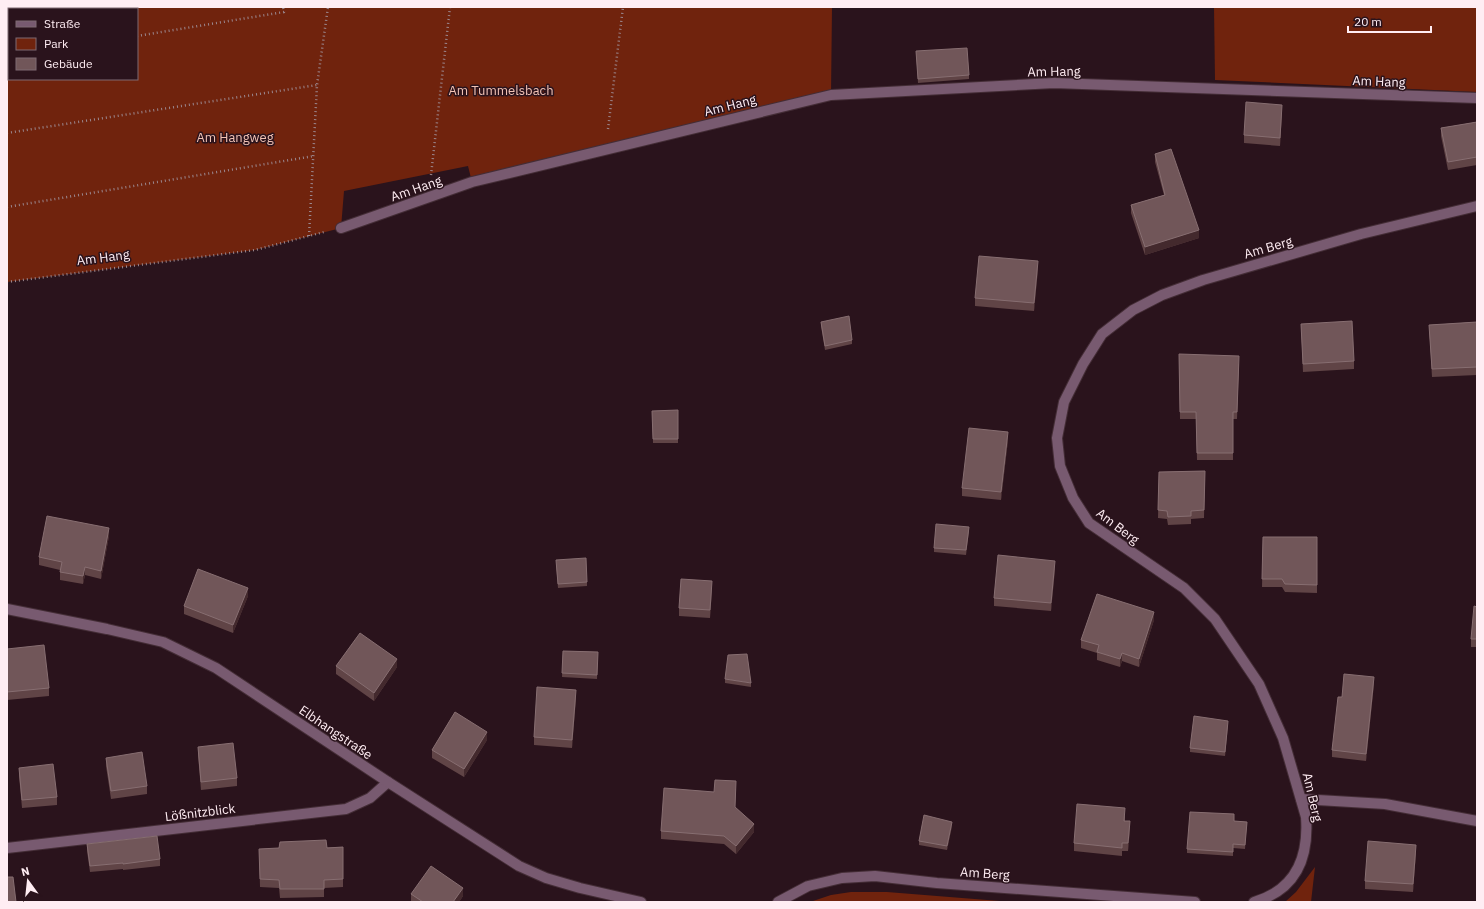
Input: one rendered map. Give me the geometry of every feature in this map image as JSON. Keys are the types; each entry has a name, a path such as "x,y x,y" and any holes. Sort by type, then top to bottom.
{"street":[{"name":"Am Hang","path":"341,228 472,182 831,95 1054,83 1477,98"},
{"name":"Am Berg","path":"1254,902 1264,899 1287,885 1302,862 1307,830 1306,817 1283,738 1259,684 1215,618 1184,588 1089,523 1073,498 1060,466 1056,438 1064,402 1083,364 1102,334 1133,310 1162,295 1203,280 1361,234 1477,206"},
{"name":"Elbhangstraße","path":"7,609 107,629 162,642 216,668 388,782 519,866 546,878 580,888 641,902"},
{"name":"Lößnitzblick","path":"7,848 346,808 370,798 388,782"},
{"path":"1302,799 1385,804 1477,821"},
{"name":"Am Berg","path":"778,902 808,886 842,878 875,876 937,883 1195,902"}],"path":[{"path":"138,36 284,12 283,7"},
{"path":"309,236 317,85 328,7"},
{"path":"434,195 430,174 450,7"},
{"path":"606,149 623,7"},
{"path":"7,133 317,85"},
{"path":"7,207 314,156"},
{"name":"Am Hang","path":"7,282 255,250 341,228"}],"green space":[{"path":"7,7 832,7 831,95 472,182 468,166 344,191 341,228 255,250 7,282"},
{"path":"1214,7 1477,7 1477,92 1215,80"},
{"path":"1315,867 1311,902 1285,902 1296,892"},
{"path":"851,892 887,892 1012,902 810,902 831,895"}],"building":[{"path":"967,48 969,75 918,79 916,51"},
{"path":"1246,102 1282,105 1280,138 1244,135"},
{"path":"1477,122 1477,157 1448,162 1441,128"},
{"path":"1171,149 1199,230 1145,247 1131,205 1165,195 1155,154"},
{"path":"979,256 1038,261 1034,303 975,298"},
{"path":"849,316 852,340 825,346 821,322"},
{"path":"1352,321 1354,361 1303,364 1301,324"},
{"path":"1477,322 1477,367 1432,369 1429,325"},
{"path":"1179,354 1239,356 1237,412 1233,412 1233,453 1197,453 1196,412 1180,412"},
{"path":"678,410 678,439 653,439 652,411"},
{"path":"969,428 1008,432 1001,492 962,488"},
{"path":"1205,471 1204,510 1191,511 1191,516 1168,517 1167,511 1158,510 1159,472"},
{"path":"47,516 109,528 101,571 85,567 83,576 60,572 62,562 39,557"},
{"path":"936,524 969,527 966,550 934,548"},
{"path":"1263,537 1317,537 1317,585 1285,584 1282,579 1262,579"},
{"path":"998,555 1055,561 1051,603 994,598"},
{"path":"586,558 587,582 558,584 556,560"},
{"path":"198,569 248,588 233,625 184,606"},
{"path":"681,579 712,581 710,610 679,608"},
{"path":"1097,594 1154,612 1139,659 1122,653 1120,659 1097,652 1099,645 1081,640"},
{"path":"1474,606 1477,607 1477,639 1471,639"},
{"path":"360,633 397,659 374,693 336,666"},
{"path":"44,645 49,688 7,692 7,649"},
{"path":"563,651 598,652 597,675 562,673"},
{"path":"747,654 751,683 725,679 728,655"},
{"path":"1344,674 1374,677 1366,754 1332,750 1338,697 1342,697"},
{"path":"537,687 576,690 572,740 534,737"},
{"path":"455,712 487,732 464,769 432,750"},
{"path":"1194,716 1228,721 1225,752 1190,748"},
{"path":"233,743 237,778 201,782 198,747"},
{"path":"142,752 147,786 111,791 106,758"},
{"path":"53,764 57,797 22,800 19,768"},
{"path":"715,780 736,781 735,807 754,824 736,846 724,836 661,831 664,788 714,792"},
{"path":"1077,804 1125,808 1124,821 1130,821 1128,843 1122,843 1122,848 1074,843"},
{"path":"1190,812 1234,814 1234,821 1247,822 1245,845 1233,844 1233,852 1187,849"},
{"path":"924,815 952,822 947,846 919,841"},
{"path":"157,836 160,859 123,864 90,866 87,844"},
{"path":"326,840 327,848 343,847 343,879 324,880 324,889 280,889 279,880 260,879 259,849 279,848 280,842"},
{"path":"1368,841 1416,845 1413,884 1365,881"},
{"path":"431,866 463,888 453,902 423,902 411,894"},
{"path":"7,877 13,877 16,902 7,902"}],"park label":[{"name":"Am Tummelsbach","path":"501,90"},
{"name":"Am Hangweg","path":"235,137"}]}
